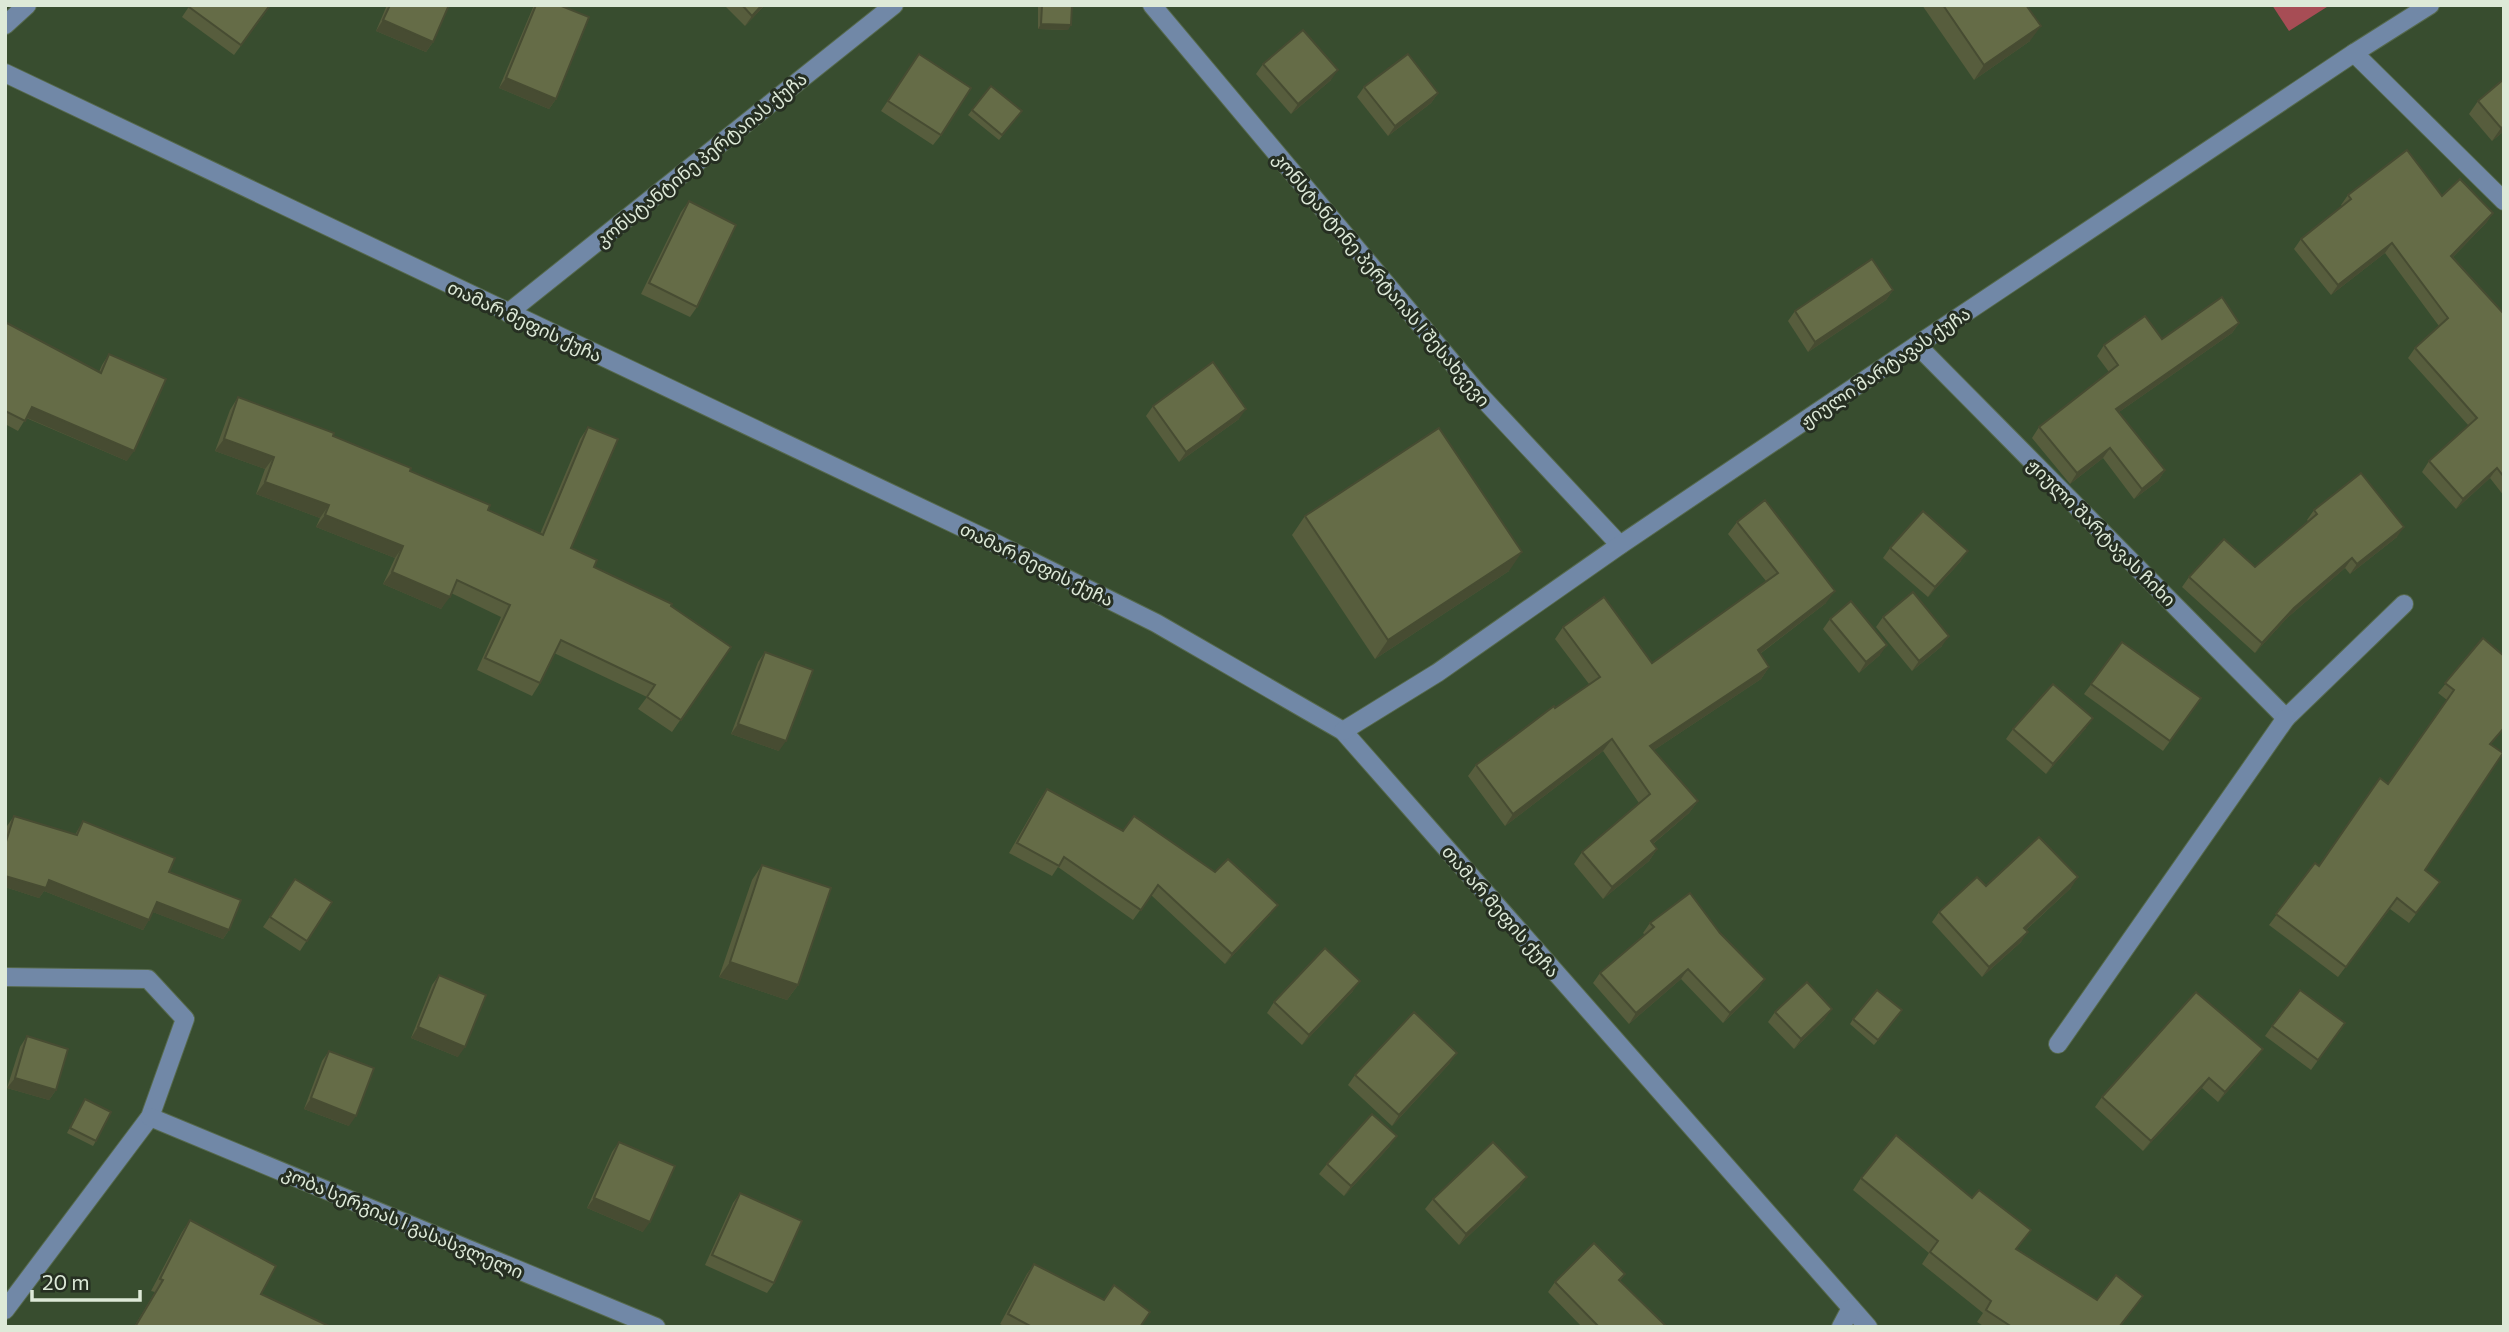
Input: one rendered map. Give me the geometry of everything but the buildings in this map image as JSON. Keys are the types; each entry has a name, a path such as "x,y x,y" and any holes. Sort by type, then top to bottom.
{"street":[{"path":"5,26 27,5"},
{"name":"კონსტანტინე პერტაიას ქუჩა","path":"508,313 894,5"},
{"name":"კონსტანტინე პერტაიას I შესახვევი","path":"1152,5 1476,391 1620,545"},
{"name":"ჟიული შარტავას ქუჩა","path":"1343,731 1437,673 1620,545 1917,345 2430,5"},
{"path":"2354,53 2504,201"},
{"name":"თამარ მეფის ქუჩა","path":"5,73 995,542 1144,617 1343,731 1868,1327"},
{"name":"ჟიული შარტავას ჩიხი","path":"1917,345 2286,718"},
{"path":"2058,1044 2286,718 2404,604"},
{"path":"5,977 148,979 185,1019 150,1117 5,1310"},
{"name":"კობა სერგიას I გასასვლელი","path":"150,1117 656,1327"},
{"path":"1841,1327 1851,1308"}],"shaded area":[{"path":"2272,5 2330,5 2289,31"}]}
